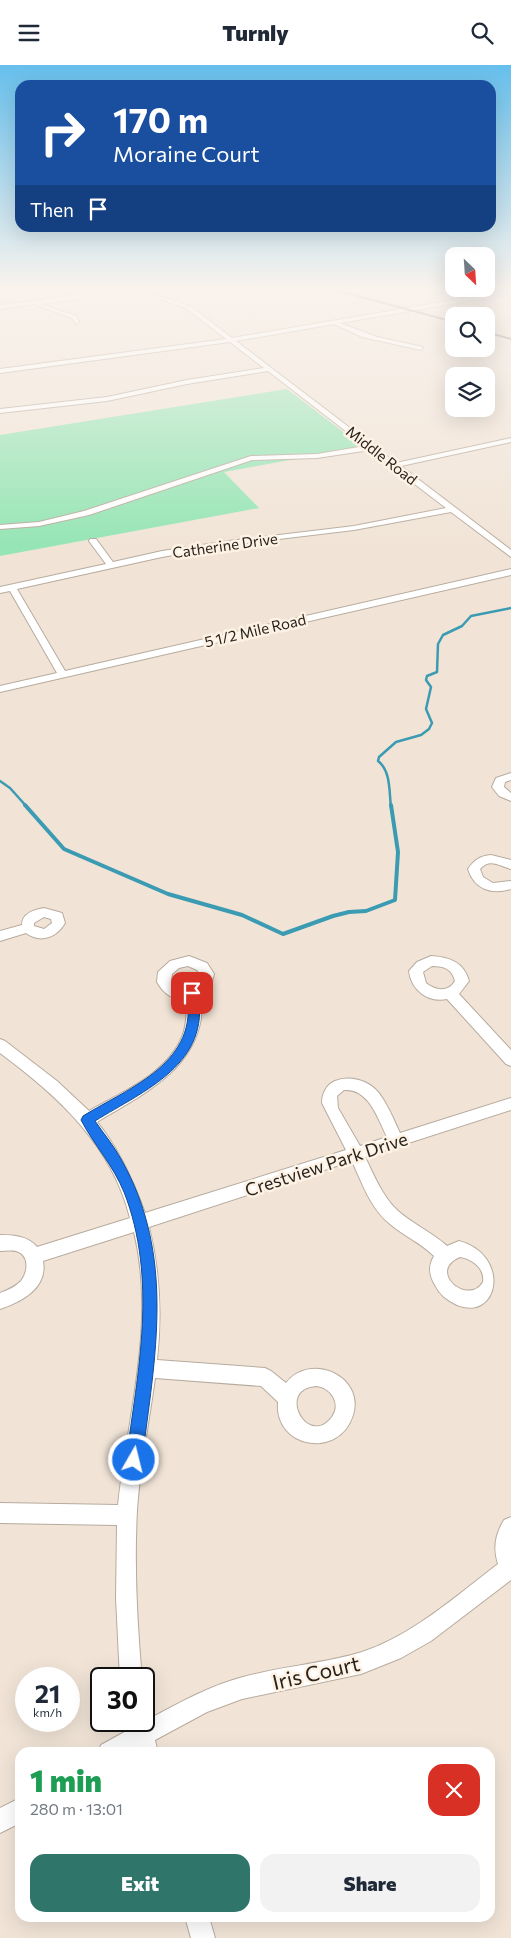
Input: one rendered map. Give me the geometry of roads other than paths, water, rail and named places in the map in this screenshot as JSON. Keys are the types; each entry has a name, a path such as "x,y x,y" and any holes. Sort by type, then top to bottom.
{"street":[{"path":"0,411 107,399 187,382 241,373"},
{"name":"Middle Road","path":"275,373 511,554"},
{"path":"395,465 511,440"},
{"path":"0,527 39,524 64,515 124,502 251,458 317,456 372,447"},
{"name":"Catherine Drive","path":"0,590 198,548 354,528 451,509"},
{"path":"93,541 111,565"},
{"name":"5 1/2 Mile Road","path":"0,689 511,572"},
{"path":"12,587 62,674"},
{"path":"511,777 500,780 498,787 504,794 511,797"},
{"path":"511,865 500,860 486,860 480,862 474,869 477,879 488,886 502,888 511,885"},
{"path":"0,935 28,928"},
{"path":"87,1120 156,1077 170,1067 181,1054 193,1029 195,1008 192,993"},
{"path":"451,994 511,1060"},
{"path":"3,1053 60,1092 87,1120 116,1163 130,1193 140,1222 148,1257 151,1330 127,1515 125,1573 130,1667"},
{"path":"397,1141 372,1096 367,1091 354,1085 346,1084 338,1087 330,1094 329,1104 358,1154 380,1202 405,1227 427,1239 445,1255"},
{"name":"Crestview Park Drive","path":"34,1256 511,1104"},
{"path":"0,1243 11,1242 21,1244 34,1256 36,1265 35,1275 30,1285 17,1296 0,1301"},
{"path":"147,1368 265,1377 288,1398"},
{"path":"0,1513 127,1515"},
{"path":"510,1568 505,1543 511,1527"},
{"name":"Iris Court","path":"121,1747 201,1703 242,1688 361,1663 393,1650 423,1633 510,1568"},
{"path":"0,1821 15,1814"},
{"path":"198,1922 203,1938"}],"waterway":[{"path":"391,807 387,776 378,761 379,757 396,742 421,735 429,729 432,723 426,709 431,687 426,680 427,676 437,672 438,644 443,635 462,626 471,616 511,608"},
{"path":"0,781 10,788 27,807"},
{"path":"25,805 64,849 168,894 242,915 283,934 333,916 349,912 366,911 395,900 398,852 391,805"}]}
